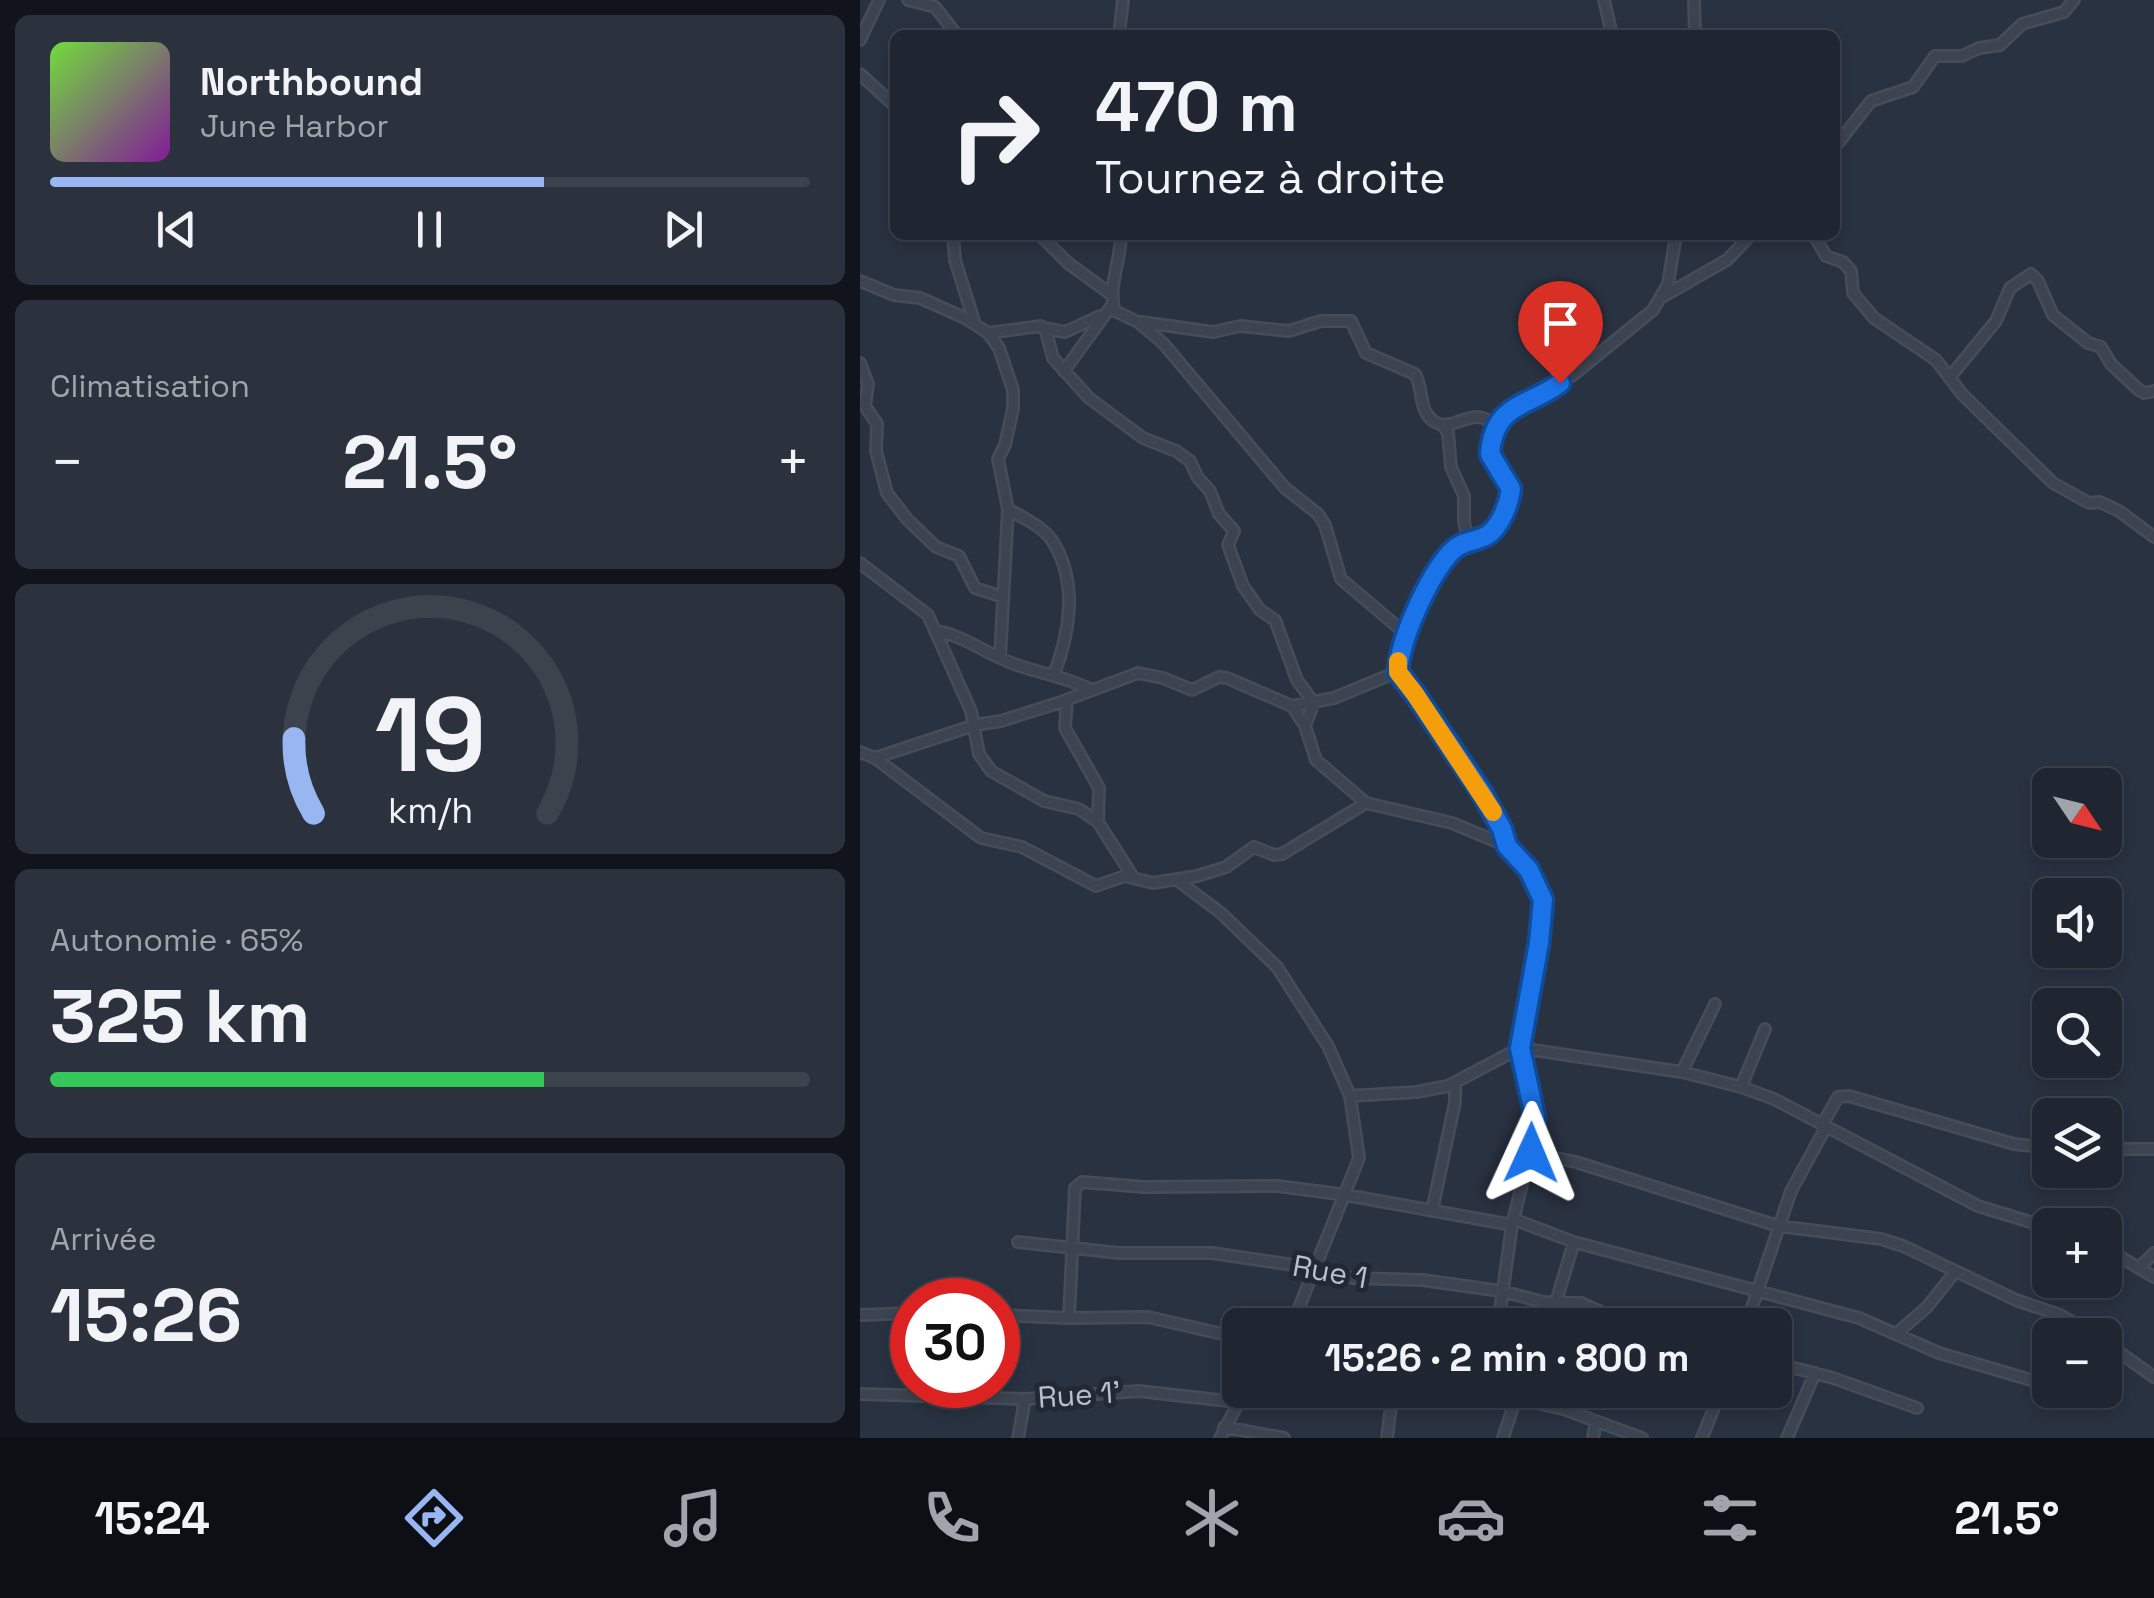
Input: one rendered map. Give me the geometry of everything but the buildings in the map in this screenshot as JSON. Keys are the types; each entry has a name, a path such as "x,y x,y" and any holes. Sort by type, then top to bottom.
{"street":[{"path":"860,40 879,0"},
{"path":"908,0 936,7 953,30"},
{"path":"1120,30 1123,0"},
{"path":"1604,0 1611,30"},
{"path":"1694,0 1694,30"},
{"path":"1840,140 1871,100 1914,86 1936,56 1962,56 1978,48 2000,46 2022,24 2064,12 2074,0"},
{"path":"860,74 890,101"},
{"path":"953,240 954,260 974,324"},
{"path":"1045,240 1112,300 1118,315 1138,322 1214,332 1240,326 1289,331 1321,321 1352,321 1366,353 1415,374 1424,408 1431,420 1443,425 1448,433 1451,467 1464,496 1468,542"},
{"path":"1064,371 1112,300 1120,240"},
{"path":"1507,846 1482,793 1398,672 1406,634 1452,550 1493,530 1510,498 1509,482 1490,454 1510,409 1574,375 1653,310 1672,273 1675,240"},
{"path":"1663,297 1726,260 1746,240"},
{"path":"1817,240 1826,256 1843,262 1851,271 1853,292 1874,318 1936,360 2003,437 2053,483 2089,503 2100,502 2119,511 2154,537"},
{"path":"1950,377 1996,321 2010,288 2031,274 2055,318 2101,347 2112,364 2139,390 2154,391"},
{"path":"860,281 894,295 920,298 974,324 988,333 1004,359 1013,390 1006,440 998,458 1008,509 1000,658"},
{"path":"988,333 1041,326 1066,332 1102,315"},
{"path":"1138,322 1175,356 1285,488 1318,514 1341,579 1406,634"},
{"path":"1041,326 1054,358 1089,398 1142,438 1190,461 1210,491 1219,514 1232,526 1228,545 1243,586 1260,610 1276,620 1297,680 1314,703"},
{"path":"860,363 868,384 865,406 876,419 876,451 888,493 936,548 959,556 975,588 1003,597"},
{"path":"1443,425 1480,416 1500,426"},
{"path":"1008,509 1053,541 1064,571 1070,624 1054,674"},
{"path":"860,563 921,608 936,630 975,724 980,754 991,771 1021,790 1062,808 1079,810 1098,822 1132,877"},
{"path":"936,630 952,633 1000,658 1092,690"},
{"path":"875,758 975,724 1067,700 1138,673 1192,690 1219,677 1235,680 1292,706 1314,703 1398,672"},
{"path":"1067,700 1065,728 1098,788 1098,822"},
{"path":"1305,726 1314,703"},
{"path":"1292,706 1324,769 1366,803 1452,822 1507,846 1529,870 1543,900 1520,1048 1535,1117 1500,1308"},
{"path":"860,752 875,758 981,838 1022,847 1096,886 1124,876 1153,884 1177,880 1226,867 1254,847 1282,854 1366,803"},
{"path":"1177,880 1226,918 1277,967 1328,1046 1350,1096 1359,1158 1299,1308"},
{"path":"1682,1072 1715,1004"},
{"path":"1741,1087 1765,1028"},
{"path":"1350,1096 1416,1092 1455,1084 1520,1048 1682,1072 1774,1099 1978,1206 2032,1222"},
{"path":"1432,1211 1455,1102 1455,1084"},
{"path":"1752,1308 1791,1191 1838,1097 1850,1096 2032,1146"},
{"path":"2122,1148 2154,1149"},
{"path":"1531,1153 1576,1162 1778,1226 1881,1240 2065,1318"},
{"path":"1069,1318 1075,1188 1082,1182 1144,1187 1278,1186 1513,1222 1859,1318 1939,1353 2031,1380"},
{"name":"Rue 1","path":"1018,1242 1159,1254 1212,1253 1352,1278 1422,1280 1586,1304 1592,1308"},
{"path":"1554,1308 1574,1242"},
{"path":"2140,1267 2154,1253"},
{"path":"2122,1257 2154,1277"},
{"path":"1896,1334 1928,1306 1955,1272"},
{"path":"860,1315 890,1314"},
{"path":"1020,1316 1148,1316 1222,1334"},
{"path":"2122,1354 2154,1377"},
{"path":"1792,1367 1918,1408"},
{"path":"1786,1438 1815,1373"},
{"name":"Rue 1'","path":"860,1394 1024,1399 1139,1391 1222,1400"},
{"path":"1018,1438 1024,1399"},
{"path":"1220,1438 1234,1408"},
{"path":"1387,1438 1391,1408"},
{"path":"1503,1438 1518,1408"},
{"path":"1558,1408 1642,1438"},
{"path":"1702,1438 1714,1408"},
{"path":"1593,1438 1596,1421"},
{"path":"1224,1427 1284,1438"}],"slow traffic":[{"path":"1398,661 1398,672 1493,812"}],"route":[{"path":"1531,1153 1535,1117 1520,1048 1543,900 1529,870 1507,846 1482,793 1398,672 1398,660 1406,634 1444,561 1461,544 1486,536 1506,508 1509,482 1490,454 1500,426 1510,409 1560,383"}]}
